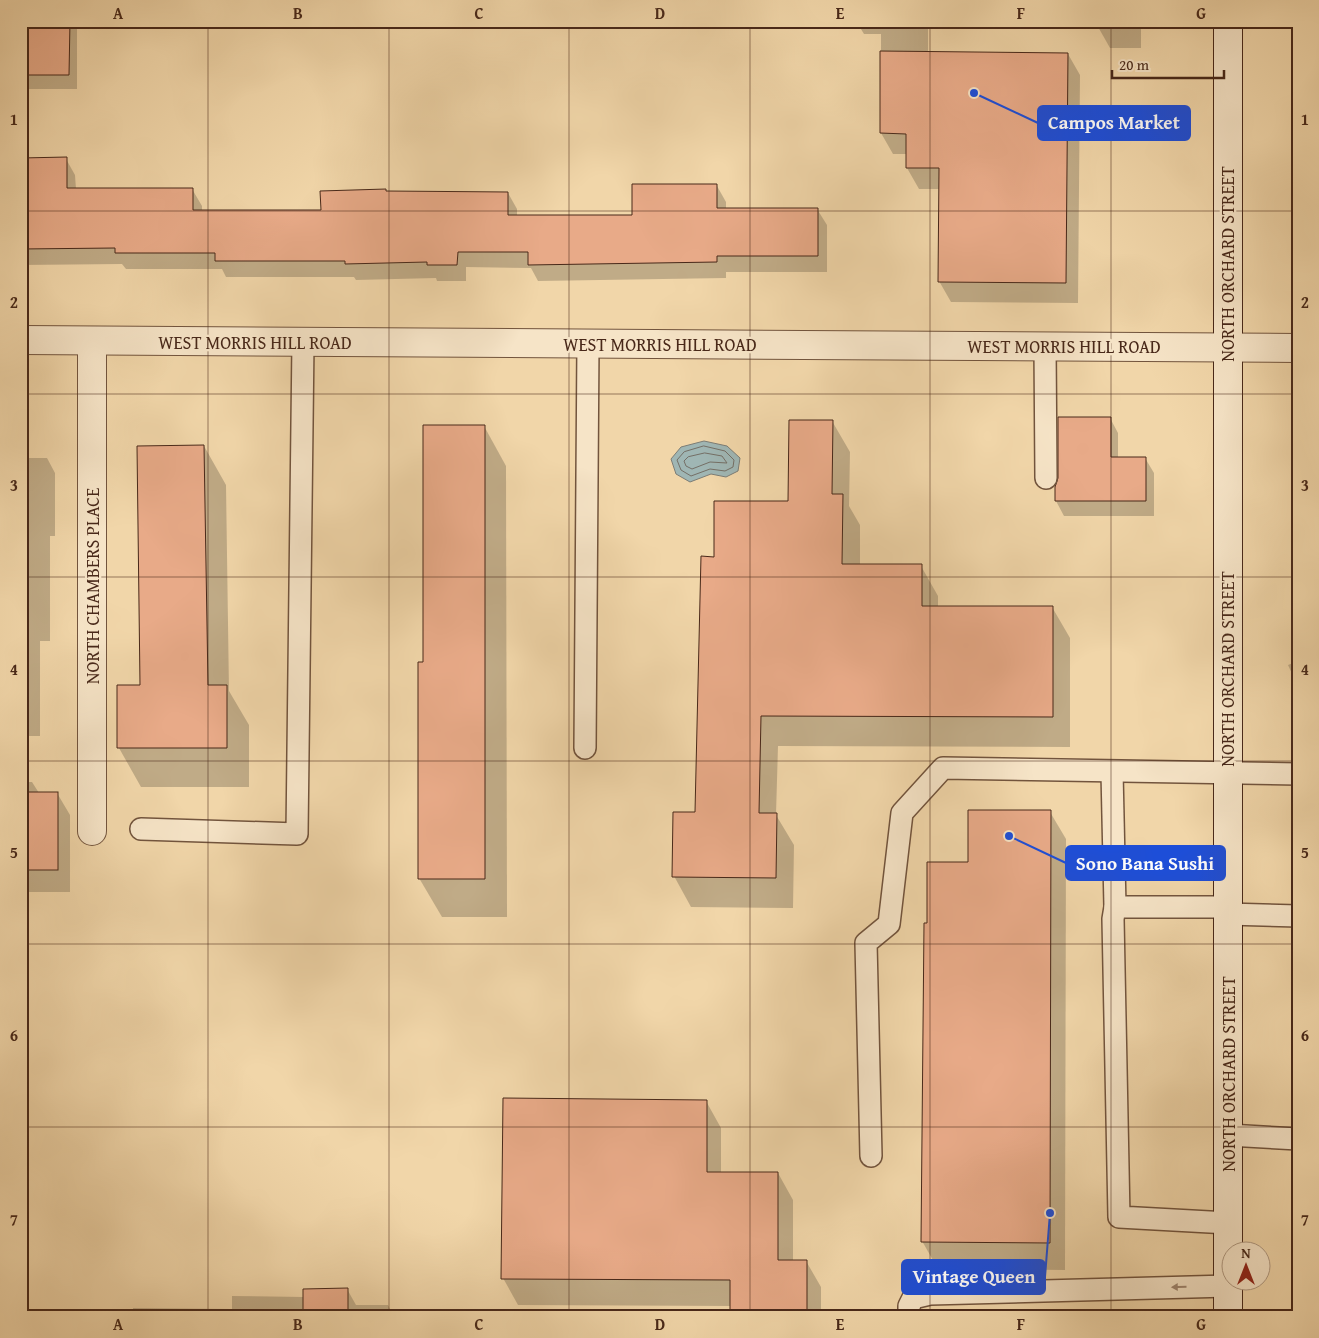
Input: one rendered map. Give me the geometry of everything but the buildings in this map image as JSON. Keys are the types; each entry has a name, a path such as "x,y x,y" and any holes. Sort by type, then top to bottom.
{"street":[{"name":"NORTH ORCHARD STREET","path":"1228,21 1226,347 1228,1240"},
{"name":"WEST MORRIS HILL ROAD","path":"21,340 1298,348"},
{"name":"NORTH CHAMBERS PLACE","path":"92,341 92,831"},
{"name":"NORTH ORCHARD STREET","path":"1228,1290 1228,1317"}],"lane":[{"path":"141,829 297,834 303,342"},
{"path":"585,748 588,343"},
{"path":"1045,346 1046,478"},
{"path":"871,1156 866,943 889,924 902,813 943,768 1298,774"},
{"path":"1112,772 1117,1211 1119,1217 1228,1224"},
{"path":"1115,907 1227,910 1298,916"},
{"path":"1228,1135 1298,1139"},
{"path":"911,1307 930,1294 1222,1286"}],"water":[{"path":"704,441 727,446 740,458 738,471 726,477 711,474 690,482 676,474 671,459 681,447"}],"place":[{"name":"Campos Market","path":"974,93"},
{"name":"Sono Bana Sushi","path":"1009,836"},
{"name":"Vintage Queen","path":"1050,1213"}]}
